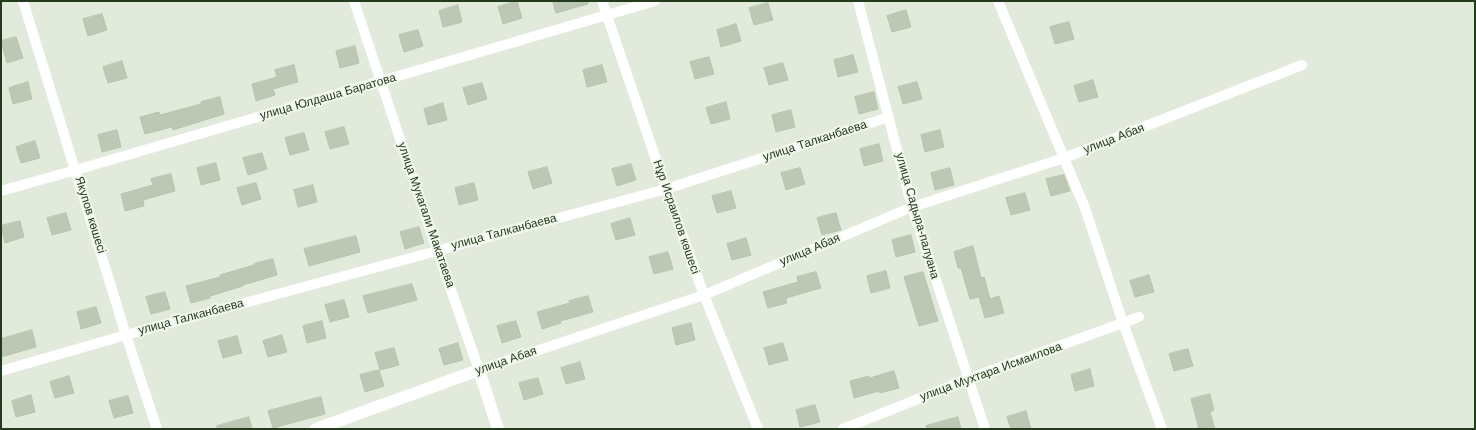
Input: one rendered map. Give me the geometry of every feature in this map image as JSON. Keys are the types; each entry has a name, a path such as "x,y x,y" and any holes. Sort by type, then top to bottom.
{"street":[{"name":"Якупов көшесі","path":"23,1 126,335 157,429"},
{"name":"улица Мукагали Макатаева","path":"354,1 498,429"},
{"name":"Нұр Исраилов көшесі","path":"602,1 666,189 704,294 758,429"},
{"name":"улица Юлдаша Баратова","path":"1,191 655,1"},
{"name":"улица Садыра-палуана","path":"858,1 912,207 985,429"},
{"path":"998,1 1085,208 1123,323 1162,429"},
{"name":"улица Абая","path":"316,429 479,370 704,294 912,207 1064,158 1302,65"},
{"name":"улица Талканбаева","path":"1,372 126,335 666,189 889,117"},
{"name":"улица Мухтара Исмаилова","path":"843,429 968,379 1139,317"}],"building":[{"path":"517,1 522,18 503,24 498,7"},
{"path":"553,1 588,1 588,4 556,13"},
{"path":"768,3 773,20 754,25 749,8"},
{"path":"458,5 462,22 443,27 439,11"},
{"path":"906,10 911,27 892,32 887,16"},
{"path":"102,14 107,30 88,36 83,19"},
{"path":"1069,22 1074,39 1055,44 1050,27"},
{"path":"736,24 741,41 721,47 717,30"},
{"path":"418,30 423,46 404,52 399,35"},
{"path":"16,37 23,58 7,63 1,41"},
{"path":"355,46 359,63 340,68 336,51"},
{"path":"853,55 858,72 838,77 834,60"},
{"path":"709,57 714,74 695,79 690,62"},
{"path":"122,61 127,78 108,83 103,67"},
{"path":"783,63 788,80 769,85 764,68"},
{"path":"294,65 298,82 273,89 275,95 256,101 252,84 277,77 275,70"},
{"path":"602,65 607,82 587,87 583,70"},
{"path":"1093,80 1098,97 1079,102 1074,86"},
{"path":"28,82 32,99 13,104 9,88"},
{"path":"917,82 922,99 903,104 898,87"},
{"path":"482,83 487,99 468,105 463,88"},
{"path":"874,92 878,109 859,114 855,97"},
{"path":"220,97 224,114 173,130 172,127 145,134 140,117 159,112 160,115 201,104 201,102"},
{"path":"726,102 730,119 711,124 706,108"},
{"path":"443,103 447,120 428,125 424,109"},
{"path":"791,110 795,127 776,132 772,115"},
{"path":"344,127 349,144 330,149 325,132"},
{"path":"117,130 121,147 102,152 98,135"},
{"path":"940,130 944,147 925,152 921,135"},
{"path":"304,133 309,150 290,155 285,138"},
{"path":"35,141 40,158 21,163 16,147"},
{"path":"879,144 883,161 864,166 860,149"},
{"path":"262,153 267,169 248,175 243,158"},
{"path":"216,163 220,180 201,185 197,168"},
{"path":"631,164 636,180 617,186 612,169"},
{"path":"547,167 552,183 533,189 528,172"},
{"path":"800,168 805,184 786,190 781,173"},
{"path":"950,168 954,185 935,190 931,173"},
{"path":"171,174 175,191 143,200 144,206 125,211 121,194 153,185 151,179"},
{"path":"1064,175 1070,191 1051,196 1046,179"},
{"path":"256,183 261,199 242,205 237,188"},
{"path":"474,183 478,200 459,205 455,188"},
{"path":"313,185 317,202 298,207 294,190"},
{"path":"731,191 736,208 717,213 712,196"},
{"path":"1025,193 1030,210 1011,215 1006,198"},
{"path":"66,213 71,230 52,235 47,218"},
{"path":"836,213 841,230 822,235 817,218"},
{"path":"630,218 635,235 616,240 611,224"},
{"path":"20,221 24,237 5,243 1,226"},
{"path":"419,227 424,243 405,249 400,232"},
{"path":"911,235 915,252 896,257 892,240"},
{"path":"356,236 360,252 309,266 304,249"},
{"path":"746,238 751,255 732,260 727,244"},
{"path":"973,246 981,278 984,277 990,299 999,296 1004,313 985,318 979,297 970,299 961,268 958,268 954,252"},
{"path":"668,252 673,269 654,274 649,257"},
{"path":"273,259 277,275 191,303 186,286 220,277 220,275"},
{"path":"886,271 890,288 871,293 867,276"},
{"path":"816,272 821,288 786,298 787,303 768,308 763,292 798,282 797,277"},
{"path":"923,272 938,321 919,326 904,277"},
{"path":"1149,275 1154,292 1135,297 1130,281"},
{"path":"412,284 417,300 368,313 363,296"},
{"path":"165,292 170,309 151,314 146,297"},
{"path":"588,296 593,312 560,321 561,323 542,329 537,312 570,303 569,301"},
{"path":"344,300 349,317 330,322 325,305"},
{"path":"96,307 101,323 81,329 77,312"},
{"path":"322,321 326,338 307,343 303,326"},
{"path":"516,321 521,337 502,343 497,326"},
{"path":"691,323 695,340 676,345 672,328"},
{"path":"32,330 36,347 1,357 1,339"},
{"path":"282,335 287,352 268,357 263,341"},
{"path":"237,336 242,353 223,358 218,341"},
{"path":"458,343 463,360 444,365 439,349"},
{"path":"783,343 788,360 769,365 764,348"},
{"path":"394,348 399,365 380,370 375,353"},
{"path":"1188,349 1193,366 1174,371 1169,354"},
{"path":"580,362 585,379 566,384 561,368"},
{"path":"1090,369 1094,386 1075,391 1071,375"},
{"path":"379,370 384,386 365,392 360,375"},
{"path":"894,371 899,388 880,393 879,391 854,398 850,381 869,376 869,378"},
{"path":"69,376 74,393 55,398 50,382"},
{"path":"538,378 543,394 524,400 519,383"},
{"path":"1210,394 1214,410 1210,412 1215,429 1199,429 1191,399"},
{"path":"31,395 35,412 16,417 12,401"},
{"path":"128,396 133,413 114,418 109,401"},
{"path":"321,397 325,414 273,428 268,411"},
{"path":"815,405 820,422 800,427 796,410"},
{"path":"1026,411 1031,429 1011,429 1007,417"},
{"path":"249,417 252,429 217,429 217,426"},
{"path":"958,417 961,429 927,429 926,426"}]}
